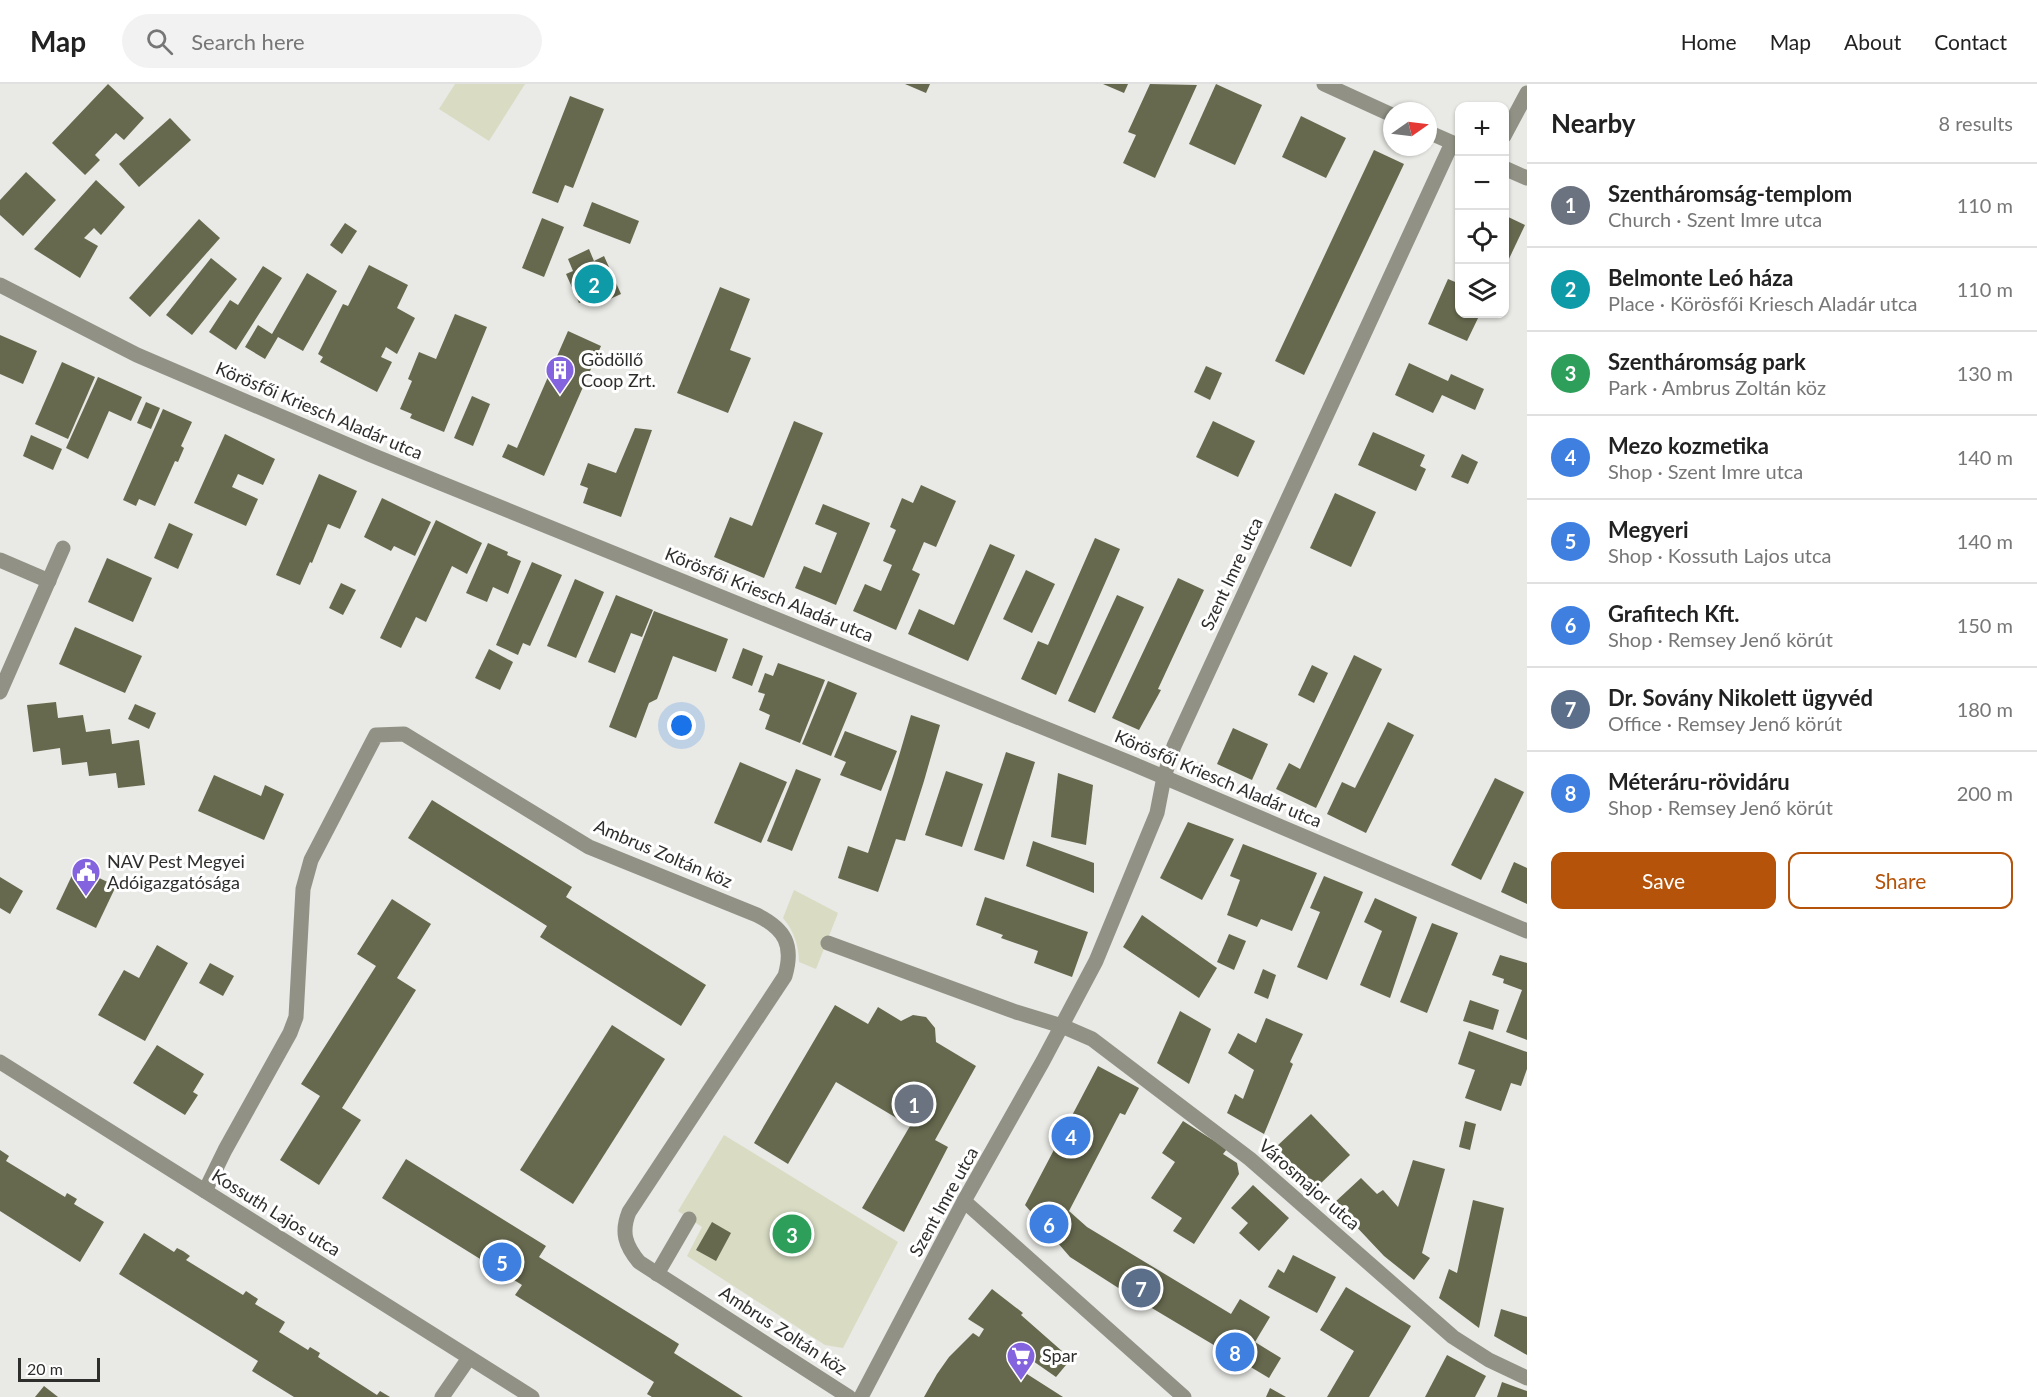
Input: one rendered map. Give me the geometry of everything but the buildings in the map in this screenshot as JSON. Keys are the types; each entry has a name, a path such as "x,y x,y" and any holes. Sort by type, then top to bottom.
{"street":[{"path":"1324,84 1383,111"},
{"path":"1509,127 1527,93"},
{"path":"1437,136 1455,145"},
{"name":"Szent Imre utca","path":"861,1397 964,1201 1096,961 1157,813 1164,777 1178,736 1455,147"},
{"path":"1509,170 1527,178"},
{"name":"Körösfői Kriesch Aladár utca","path":"0,285 137,355 358,449 1164,777 1527,931"},
{"path":"0,692 63,548"},
{"path":"0,560 49,581"},
{"name":"Ambrus Zoltán köz","path":"205,1191 225,1150 290,1033 296,1017 303,888 311,861 376,735 404,734 589,847 764,918 778,928 787,944 789,963 785,976 629,1212 624,1224 624,1239 630,1252 639,1262 849,1397"},
{"path":"828,943 1005,1008 1062,1026"},
{"name":"Városmajor utca","path":"1062,1026 1092,1040 1250,1159 1453,1337 1489,1360 1527,1378"},
{"name":"Kossuth Lajos utca","path":"0,1062 532,1397"},
{"path":"964,1201 1184,1397"},
{"path":"657,1274 689,1219"},
{"path":"442,1397 469,1358"}],"green space":[{"path":"455,84 525,84 489,141 439,109"},
{"path":"794,890 838,913 816,969 799,962 795,939 783,918"},
{"path":"724,1135 898,1242 843,1348 825,1345 687,1256 702,1227 678,1211"}],"place":[{"name":"Belmonte Leó háza","path":"594,284"},
{"name":"Gödöllő Coop Zrt.","path":"560,396"},
{"name":"NAV Pest Megyei Adóigazgatósága","path":"86,898"},
{"name":"Szentháromság-templom","path":"914,1104"},
{"name":"Mezo kozmetika","path":"1071,1136"},
{"name":"Grafitech Kft.","path":"1049,1224"},
{"name":"Szentháromság park","path":"792,1234"},
{"name":"Megyeri","path":"502,1262"},
{"name":"Dr. Sovány Nikolett ügyvéd","path":"1141,1288"},
{"name":"Méteráru-rövidáru","path":"1235,1352"},
{"name":"Spar","path":"1021,1382"}]}
